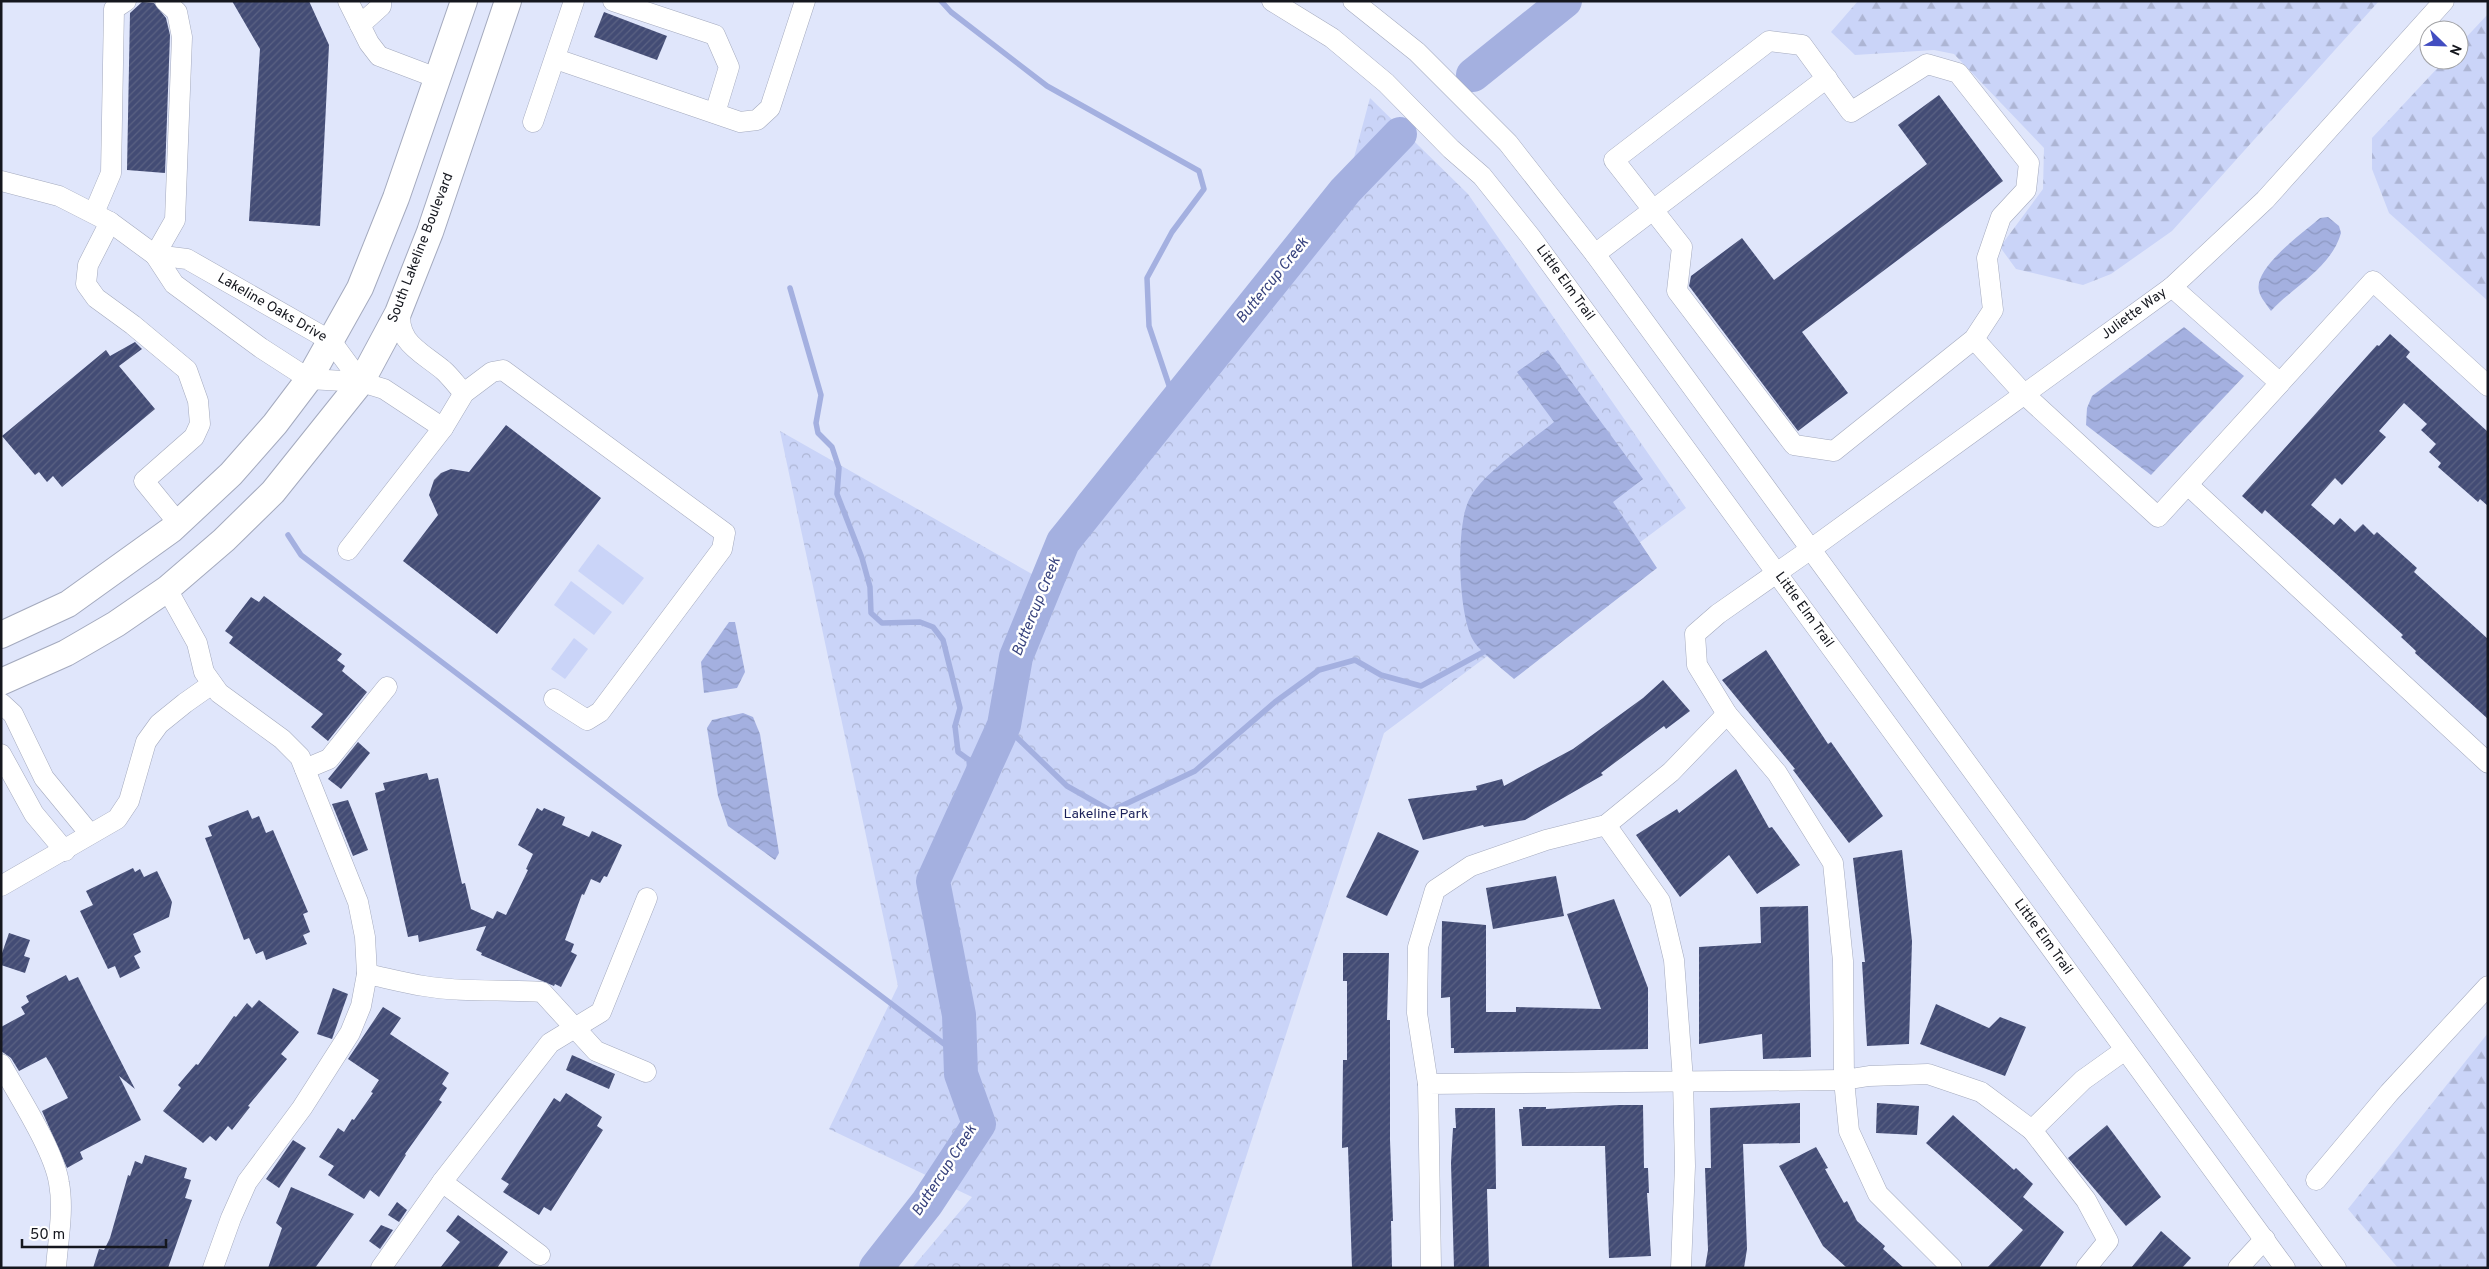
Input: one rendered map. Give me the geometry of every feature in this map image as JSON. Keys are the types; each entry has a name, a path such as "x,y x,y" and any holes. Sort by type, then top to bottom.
{"main road":[{"path":"1,635 68,604 179,524 231,474 275,424 309,379 360,288 393,207 464,1"},
{"name":"South Lakeline Boulevard","path":"1,682 66,653 116,624 167,589 224,540 273,492 361,382 403,300 430,232 508,1"}],"street":[{"path":"126,1 114,9 111,173 102,218 88,264 86,284 96,298 134,325 186,370 198,402 200,424 194,437 144,481 179,524"},
{"path":"155,255 175,220 182,37 176,12 165,1"},
{"path":"348,1 369,43 379,56 437,78"},
{"path":"360,25 381,6 381,1"},
{"path":"534,122 574,1"},
{"path":"614,1 715,35 729,67 715,113"},
{"path":"556,59 740,122 757,120 770,108 805,1"},
{"name":"Little Elm Trail","path":"1272,1 1339,43 1386,83 1451,149 1482,176 1536,244 2285,1268"},
{"path":"1353,1 1417,52 1508,143 1595,254 2336,1268"},
{"name":"Juliette Way","path":"1727,714 1697,665 1694,634 1718,614 1776,572 1812,549 2172,287 2265,200 2444,1"},
{"path":"1769,41 1802,44 1851,112 1927,64 1958,73 2029,163 2026,190 2001,217 1987,258 1993,310 1974,339 1834,451 1794,445 1677,292 1682,247 1653,210 1614,160 1769,41"},
{"path":"1595,254 1827,78"},
{"name":"Lakeline Oaks Drive","path":"1,181 59,196 102,218 155,255 174,284 261,348 309,379 361,382"},
{"name":"Lakeline Oaks Drive","path":"155,255 187,259 331,341 361,382"},
{"path":"1974,339 2024,394 2158,517 2374,281 2488,386"},
{"path":"2172,287 2280,383"},
{"path":"403,300 399,320 400,330 416,351 444,371 464,393"},
{"path":"348,550 443,428 464,393 492,372 503,370 726,533 722,549 600,712 587,720 554,699"},
{"path":"361,382 384,389 443,428"},
{"path":"2188,484 2488,763"},
{"path":"167,589 186,619 197,643 204,672 219,693 282,739 300,757 358,902 365,937 368,974 361,1006 350,1033 302,1108 247,1182 231,1218 213,1268"},
{"path":"1,886 65,851 117,819 129,801 146,742 159,724 212,684"},
{"path":"306,769 329,759 387,687"},
{"path":"1,703 13,714 44,778 90,834"},
{"path":"1431,1268 1428,1084 1417,1013 1418,946 1435,890 1471,866 1546,840 1606,825 1671,772 1727,714 1776,773 1833,863 1843,961 1844,1080 1849,1131 1878,1194 1952,1268"},
{"path":"1,754 34,814 65,851"},
{"path":"1606,825 1660,901 1674,960 1683,1080 1685,1166 1681,1268"},
{"path":"381,1268 442,1182 550,1042 601,1012 647,898"},
{"path":"368,974 424,986 480,991 542,992 596,1050 646,1072"},
{"path":"2316,1180 2389,1093 2488,986"},
{"path":"2032,1130 2083,1080 2124,1050"},
{"path":"1,1064 50,1156 59,1182 60,1203 56,1268"},
{"path":"1428,1084 1683,1080 1844,1080 1869,1076 1928,1074 1981,1092 2032,1130 2086,1200 2108,1241 2086,1268"},
{"path":"442,1182 540,1255"},
{"path":"2238,1268 2265,1240"}],"green space":[{"path":"1858,1 2379,1 2172,231 2111,274 2083,285 2016,269 2000,247 2043,189 2044,148 1954,54 1934,50 1855,55 1831,32"},
{"path":"2488,14 2488,301 2389,213 2372,169 2372,138 2436,70 2469,70 2469,34"},
{"name":"Lakeline Park","path":"1370,98 1468,194 1686,508 1384,733 1210,1268 912,1268 972,1197 829,1129 898,986 780,431 1046,582 1345,191"},
{"path":"598,544 644,578 623,605 578,571"},
{"path":"571,581 612,612 594,635 554,605"},
{"path":"574,638 588,649 565,679 551,669"},
{"path":"2488,1033 2488,1268 2398,1268 2348,1209"}],"water":[{"path":"2328,217 2339,226 2341,233 2336,245 2321,266 2271,311 2259,291 2259,282 2264,272 2271,261 2292,241 2320,218"},
{"path":"2184,327 2244,376 2151,475 2086,425 2087,408 2092,396"},
{"path":"1548,350 1643,479 1613,502 1657,568 1514,679 1480,649 1473,640 1464,611 1460,551 1464,515 1474,491 1506,459 1554,422 1517,372"},
{"path":"729,622 735,622 745,672 737,688 704,693 701,662"},
{"path":"743,713 753,717 760,734 779,853 775,860 728,826 718,796 707,728 712,720"}],"building":[{"path":"232,1 309,1 329,45 320,226 249,221 260,49"},
{"path":"142,2 154,3 166,18 170,35 165,173 127,170 130,13"},
{"path":"604,12 667,36 657,60 594,37"},
{"path":"1939,95 2003,181 1802,332 1848,393 1798,431 1689,286 1691,276 1742,238 1774,280 1927,164 1898,125"},
{"path":"2390,334 2410,352 2406,357 2488,432 2488,506 2480,499 2478,502 2438,467 2441,463 2429,452 2436,444 2421,430 2427,424 2404,403 2379,431 2386,437 2342,485 2335,478 2311,505 2334,525 2340,518 2355,532 2363,524 2374,535 2377,532 2417,568 2414,572 2488,639 2488,719 2415,653 2416,651 2401,637 2403,635 2343,580 2265,510 2262,514 2242,496 2377,345 2379,346"},
{"path":"135,342 142,349 119,366 155,409 62,487 53,476 47,482 39,472 35,475 2,436 106,350 110,356"},
{"path":"506,425 601,498 497,634 403,561 438,515 429,495 434,480 441,473 451,469 469,472"},
{"path":"264,596 342,654 337,660 345,666 342,671 367,692 328,741 311,727 323,714 229,643 233,637 225,631 251,597 259,602"},
{"path":"1766,650 1828,744 1831,742 1883,816 1849,843 1793,770 1795,769 1722,680"},
{"path":"1663,680 1690,711 1666,729 1664,726 1601,773 1603,775 1525,820 1484,827 1483,825 1423,840 1408,799 1477,790 1476,786 1502,779 1504,786 1573,749 1643,698"},
{"path":"358,742 370,753 341,789 328,779"},
{"path":"1736,769 1769,828 1772,827 1800,865 1757,894 1729,855 1680,897 1636,835 1677,809 1679,813"},
{"path":"427,773 429,780 438,778 462,884 465,883 471,909 493,919 497,911 506,915 528,870 526,869 533,854 518,845 537,808 542,811 544,808 565,817 562,825 589,837 592,831 622,845 607,877 604,876 600,883 591,879 584,895 582,894 565,940 574,944 571,952 577,955 561,987 555,984 554,986 481,955 482,953 476,950 486,926 419,942 418,935 408,937 375,793 385,790 383,783"},
{"path":"348,800 368,850 353,856 332,804"},
{"path":"248,810 252,819 259,816 266,833 273,830 308,912 303,914 310,932 303,935 307,944 266,960 263,951 256,954 249,938 244,940 205,838 212,836 208,826"},
{"path":"1378,832 1419,851 1387,916 1346,897"},
{"path":"1902,850 1912,941 1909,1044 1867,1046 1862,962 1865,962 1853,858"},
{"path":"133,868 135,872 140,869 144,877 157,871 172,902 169,917 133,934 141,952 134,956 140,968 120,978 115,966 108,969 80,911 93,905 86,891"},
{"path":"1556,876 1564,916 1493,929 1486,888"},
{"path":"1614,899 1648,988 1648,1049 1454,1053 1454,1048 1451,1048 1450,997 1441,998 1442,921 1486,925 1486,1012 1516,1012 1516,1007 1601,1009 1567,914"},
{"path":"1808,906 1811,1057 1763,1059 1762,1034 1699,1044 1699,947 1761,943 1760,907"},
{"path":"9,933 30,940 24,956 30,958 25,973 1,965 1,956"},
{"path":"1343,953 1389,953 1387,1020 1390,1020 1392,1268 1352,1268 1348,1147 1342,1148 1343,1060 1347,1060 1347,981 1343,981"},
{"path":"66,975 69,981 78,977 135,1089 119,1076 141,1120 80,1152 83,1159 67,1168 42,1111 68,1098 52,1067 46,1057 19,1071 11,1058 1,1051 1,1027 25,1014 21,1007 29,1002 26,996"},
{"path":"333,988 348,994 332,1039 317,1034"},
{"path":"259,1000 299,1032 281,1054 287,1059 248,1106 250,1107 232,1130 228,1126 216,1141 210,1136 203,1143 163,1111 181,1088 178,1085 196,1064 198,1065 234,1016 236,1017 247,1003 252,1008"},
{"path":"1936,1004 1989,1028 2000,1017 2026,1027 2005,1076 1920,1044"},
{"path":"383,1007 401,1018 390,1034 449,1073 442,1084 447,1088 439,1100 442,1102 405,1154 379,1197 370,1190 364,1199 328,1175 334,1166 319,1157 338,1128 344,1132 352,1119 354,1120 373,1093 371,1092 379,1080 348,1059"},
{"path":"572,1055 615,1074 609,1089 566,1070"},
{"path":"566,1093 602,1117 597,1126 603,1130 551,1211 544,1207 539,1215 503,1192 509,1184 501,1179 554,1098 560,1102"},
{"path":"1800,1103 1800,1143 1743,1144 1747,1249 1744,1268 1705,1268 1708,1250 1705,1168 1711,1168 1710,1108"},
{"path":"1877,1103 1919,1106 1917,1135 1876,1133"},
{"path":"1643,1105 1644,1168 1648,1168 1649,1193 1647,1193 1651,1256 1609,1258 1605,1146 1522,1146 1519,1109 1523,1109 1523,1107 1546,1107 1546,1109"},
{"path":"1455,1108 1495,1108 1496,1189 1487,1189 1489,1268 1454,1268 1451,1163 1453,1128 1456,1128"},
{"path":"1953,1115 2014,1170 2016,1168 2033,1184 2023,1197 2064,1232 2039,1268 1987,1268 2023,1230 1926,1143"},
{"path":"2107,1125 2161,1197 2126,1226 2068,1158"},
{"path":"293,1140 306,1148 279,1188 266,1179"},
{"path":"1816,1147 1828,1168 1825,1169 1844,1203 1847,1201 1857,1221 1885,1246 1883,1249 1904,1268 1847,1268 1823,1246 1779,1166"},
{"path":"145,1155 187,1168 184,1178 191,1180 185,1198 192,1200 168,1268 93,1268 99,1249 104,1250 110,1238 128,1175 130,1176 135,1161 142,1164"},
{"path":"291,1187 354,1214 315,1268 268,1268 282,1228 276,1223"},
{"path":"397,1202 407,1210 399,1222 388,1215"},
{"path":"458,1215 508,1252 497,1268 440,1268 460,1242 446,1231"},
{"path":"381,1225 393,1230 380,1249 369,1241"},
{"path":"2161,1231 2191,1258 2182,1268 2131,1268"}],"waterway":[{"path":"941,1 951,12 1047,86 1199,171 1204,189 1172,232 1147,278 1149,326 1175,403"},
{"name":"Buttercup Creek","path":"1473,75 1565,1"},
{"name":"Buttercup Creek","path":"876,1268 927,1203 979,1124 961,1074 959,1015 933,881 1004,725 1016,657 1063,542 1345,191 1400,134"},
{"path":"790,288 821,395 816,423 818,433 832,447 839,468 837,494 862,558 870,587 871,613 882,623 920,622 933,627 943,640 960,708 955,726 958,752 969,760 972,795"},
{"path":"288,535 301,555 960,1056"},
{"path":"1004,725 1067,786 1111,811 1195,771 1275,702 1319,670 1355,660 1381,675 1421,686 1489,649"}]}
